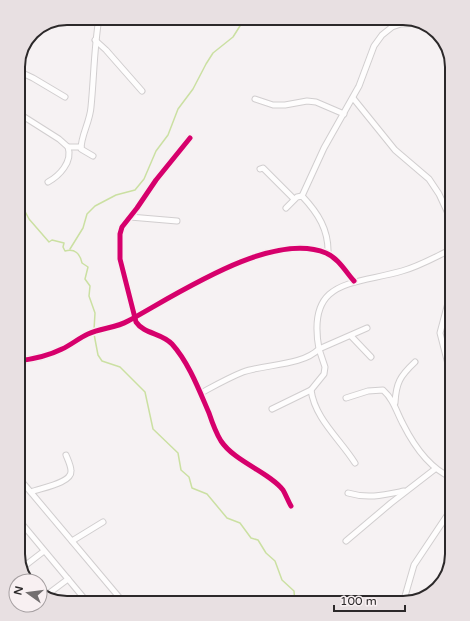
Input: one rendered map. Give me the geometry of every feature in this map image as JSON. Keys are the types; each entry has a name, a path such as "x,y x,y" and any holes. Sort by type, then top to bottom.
{"street":[{"path":"93,156 84,152 81,147 91,108 95,40 98,25"},
{"path":"302,196 324,148 353,98 374,46 382,35 392,27 399,25"},
{"path":"95,40 121,65 142,91"},
{"path":"25,74 64,97"},
{"path":"353,98 395,150 429,179 439,194 445,207"},
{"path":"255,99 273,105 285,105 306,101 316,102 344,114"},
{"path":"25,117 59,139 70,152 63,170 48,182"},
{"path":"190,138 156,180 122,227 120,234 120,259 136,322 140,327 159,334 172,344 184,361 201,393 221,441 237,457 276,484 283,491 291,506"},
{"path":"68,148 81,147"},
{"path":"260,169 263,168 294,199"},
{"path":"286,208 296,196 302,196"},
{"path":"302,196 326,231 329,241 328,254"},
{"path":"130,216 178,221"},
{"path":"25,360 50,355 90,333 122,324 200,282 258,256 281,250 294,249 320,251 328,254 354,281"},
{"path":"272,409 311,390 324,374 325,367 317,337 319,312 327,296 339,287 354,281 401,272 424,264 445,253"},
{"path":"445,310 440,333 445,352"},
{"path":"201,393 243,372 310,356 319,349 367,328"},
{"path":"351,336 371,357"},
{"path":"395,403 398,381 414,362"},
{"path":"346,398 379,389 383,390 395,403 402,423 412,441 435,469 445,474"},
{"path":"311,390 323,420 355,463"},
{"path":"31,492 64,482 69,478 72,471 66,455"},
{"path":"346,541 405,491 435,469"},
{"path":"25,485 118,596"},
{"path":"348,493 361,497 374,497 405,491"},
{"path":"405,596 414,565 445,518"},
{"path":"72,541 103,522"},
{"path":"25,530 82,596"},
{"path":"26,565 44,551"},
{"path":"50,592 68,579"}],"waterway":[{"path":"70,249 83,228 87,214 95,206 116,195 135,190 144,179 156,151 168,135 178,109 193,89 206,64 213,53 233,37 241,25"},
{"path":"25,211 29,219 49,242 52,240 64,243 63,247 65,251 72,250 76,252 82,263 88,267 85,279 90,286 89,296 95,313 94,330"},
{"path":"94,334 98,355 102,361 120,367 145,392 153,429 178,453 181,470 189,477 192,488 207,494 227,518 240,523 251,538 258,540 266,553 275,561 282,580 294,591 294,596"}],"cycle path":[{"path":"190,138 156,180 122,227 120,234 120,259 136,322 144,329 168,340 178,351 193,377 221,441 235,455 277,484 283,490 291,506"},
{"path":"25,360 51,354 81,337 98,330 123,323 225,269 252,258 279,250 304,248 326,253 338,262 354,281"}]}
